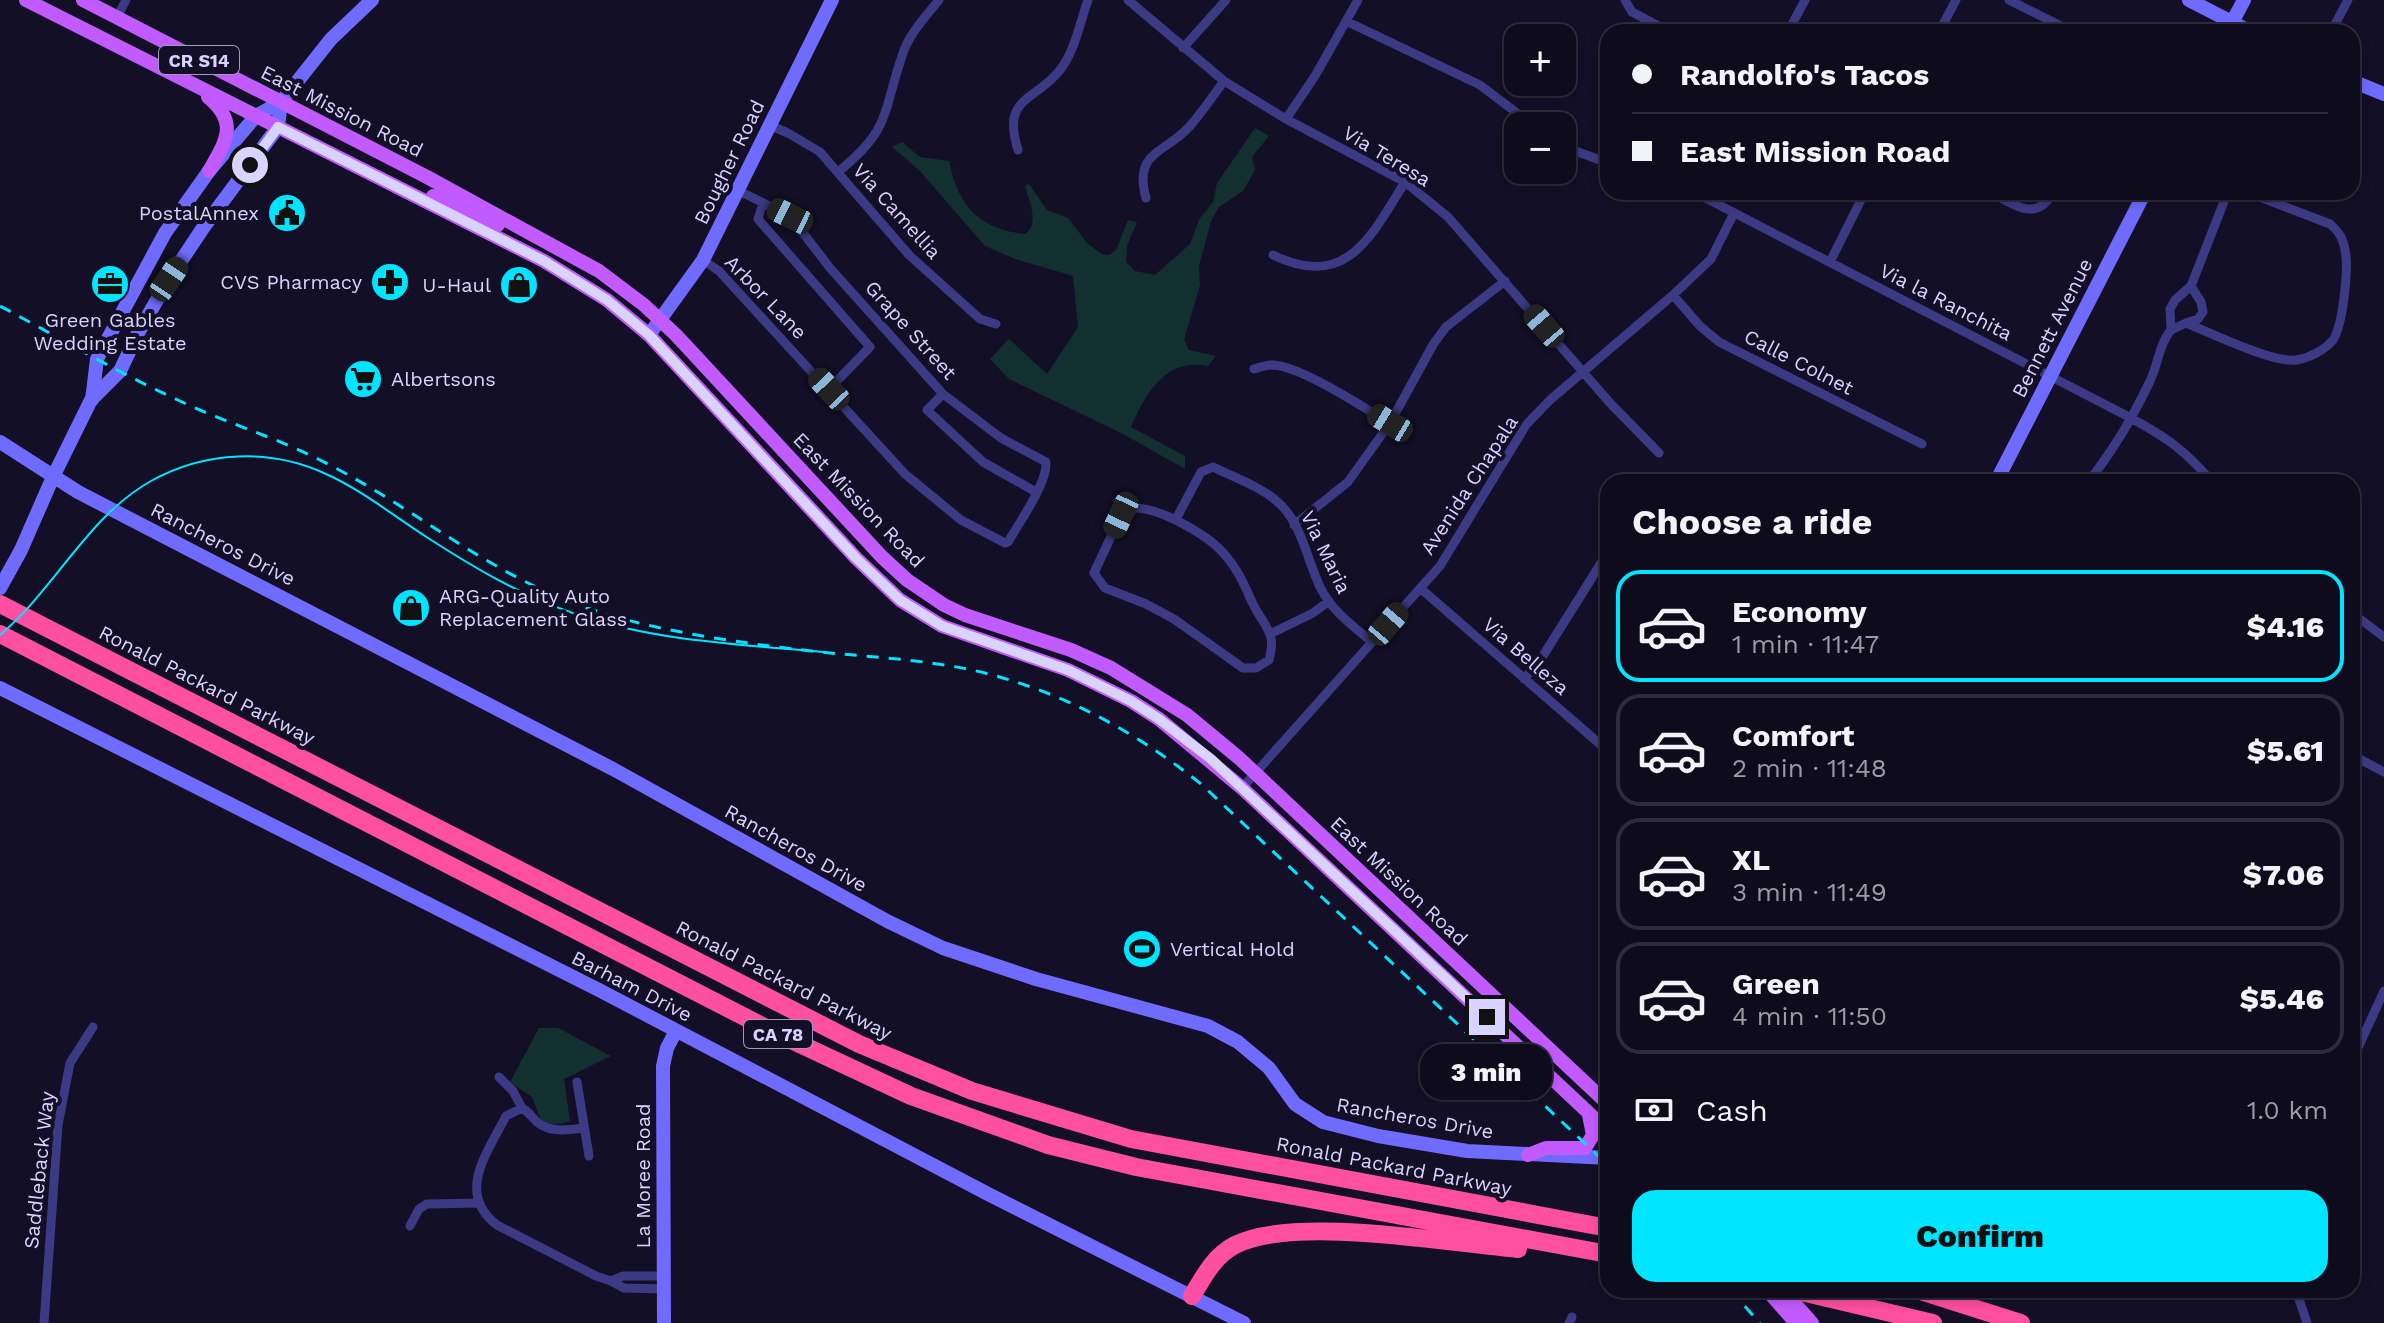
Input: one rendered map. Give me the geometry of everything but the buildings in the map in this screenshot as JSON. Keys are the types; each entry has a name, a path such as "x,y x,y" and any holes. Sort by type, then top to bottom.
{"highway":[{"name":"Ronald Packard Parkway","path":"0,601 29,619 859,1044 917,1069 1025,1109 1131,1139 1600,1227"},
{"name":"CA 78","path":"5,637 770,1030 911,1096 1048,1145 1136,1167 1600,1254"},
{"path":"1192,1296 1222,1253 1250,1239 1270,1235 1333,1232 1600,1254"},
{"path":"1832,1298 1933,1323"},
{"path":"1942,1298 2021,1323"}],"main road":[{"name":"East Mission Road","path":"26,0 573,277 607,300 649,335 864,566 900,600 942,626 1057,666 1131,701 1184,738 1242,788 1600,1123"},
{"name":"East Mission Road","path":"83,0 544,239 617,284 660,320 907,580 965,615 1071,650 1111,668 1187,715 1255,773 1600,1096"},
{"path":"186,80 215,103 227,120 227,139 209,171"},
{"path":"399,189 406,184 517,234 544,239"},
{"path":"1422,957 1455,972 1463,968"},
{"path":"1528,1155 1546,1148 1585,1148 1593,1135 1587,1111"},
{"path":"1774,1298 1796,1323"},
{"path":"1790,1298 1812,1323"}],"street":[{"path":"117,17 126,0"},
{"path":"0,588 91,400 97,359 165,233 209,171 256,116 281,102 331,39 372,0"},
{"name":"Bougher Road","path":"649,335 703,260 832,0"},
{"path":"838,172 864,151 881,127 902,54 913,33 939,0"},
{"path":"1018,150 1012,130 1017,110 1021,102 1059,71 1069,54 1088,0"},
{"name":"Via Teresa","path":"1128,0 1224,81 1286,119 1405,182 1448,217 1659,453"},
{"path":"1183,48 1226,0"},
{"path":"1286,119 1348,22 1358,0"},
{"path":"1625,0 1632,12 1655,24"},
{"path":"1792,24 1805,0"},
{"path":"1943,24 1956,0"},
{"path":"2009,0 2057,24"},
{"path":"2189,0 2225,24"},
{"path":"2232,24 2244,0"},
{"path":"2335,24 2348,0"},
{"path":"1348,22 1480,85 1516,112"},
{"path":"1146,198 1142,182 1144,168 1153,153 1189,127 1224,81"},
{"path":"2360,84 2384,94"},
{"path":"91,400 120,371 169,279 278,127 281,102"},
{"name":"Via Camellia","path":"769,125 820,152 909,255 980,319 996,324"},
{"path":"1576,151 1600,160"},
{"path":"1273,255 1302,266 1327,266 1348,259 1367,242 1405,182"},
{"name":"Grape Street","path":"737,190 790,216 830,268 943,394 1001,438 1046,462 1047,468 1036,492"},
{"name":"Via la Ranchita","path":"1709,200 2131,418 2189,454 2205,474"},
{"path":"1830,262 1861,200"},
{"path":"2006,200 2027,210 2036,210 2049,200"},
{"name":"Bennett Avenue","path":"2000,474 2141,200"},
{"path":"2171,330 2170,309 2191,286 2225,200"},
{"path":"2186,323 2278,359 2297,360 2322,350 2340,328 2346,252 2340,233 2330,224 2267,200"},
{"path":"763,203 758,219 870,347 829,389"},
{"name":"Avenida Chapala","path":"1242,788 1440,566 1526,425 1711,259 1734,213"},
{"name":"Arbor Lane","path":"703,260 719,271 905,474 961,520 1008,542 1036,492"},
{"path":"1294,525 1348,482 1390,423 1446,327 1505,281"},
{"path":"2094,474 2131,418 2152,378 2166,336 2171,330 2198,319 2203,312 2191,286"},
{"name":"Calle Colnet","path":"1673,295 1719,342 1922,444"},
{"path":"1254,369 1271,365 1286,367 1336,391 1390,423"},
{"path":"943,394 927,410 983,462 1036,492"},
{"name":"Rancheros Drive","path":"0,442 53,477 596,760 887,921 943,948 1036,979 1208,1026 1245,1047 1269,1068 1295,1104 1323,1122 1378,1136 1467,1151 1600,1158"},
{"name":"Via Maria","path":"1176,519 1201,472 1213,467 1269,495 1284,507 1329,601 1337,612 1372,642"},
{"path":"1142,508 1176,519 1224,553 1243,579 1254,606 1272,633 1273,648 1269,660 1256,668 1243,668 1174,619 1105,588 1094,573 1121,515 1142,508"},
{"path":"1524,679 1541,659 1600,565"},
{"name":"Via Belleza","path":"1420,588 1600,744"},
{"path":"1272,633 1313,613 1329,601"},
{"path":"2360,619 2384,637"},
{"name":"Barham Drive","path":"0,688 1244,1323"},
{"path":"2360,759 2384,772"},
{"path":"2360,1044 2384,991"},
{"name":"Saddleback Way","path":"44,1323 58,1125 70,1063 93,1027"},
{"name":"La Moree Road","path":"664,1323 663,1066 667,1048 676,1031"},
{"path":"499,1077 513,1091 522,1108 539,1124 564,1131 584,1128"},
{"path":"577,1082 589,1156"},
{"path":"522,1108 506,1116 478,1175 475,1190 485,1216 596,1276 611,1281 623,1276 664,1282"},
{"path":"410,1226 419,1209 427,1204 478,1203"},
{"path":"2299,1298 2307,1323"}],"green space":[{"path":"1255,128 1269,136 1252,157 1255,170 1243,191 1219,207 1211,221 1199,266 1200,285 1184,340 1189,350 1216,356 1208,366 1193,365 1168,373 1150,391 1131,427 1185,456 1185,469 1123,434 1009,379 990,359 1009,339 1047,374 1078,327 1073,276 1015,259 985,246 919,170 892,147 902,142 920,157 949,161 965,202 973,212 995,227 1025,234 1029,229 1033,218 1025,186 1029,184 1047,210 1068,218 1088,244 1102,254 1109,255 1116,250 1128,220 1137,222 1127,246 1126,262 1135,271 1155,275 1190,244 1200,218 1213,202 1217,183"},
{"path":"539,1028 558,1028 611,1056 564,1079 570,1121 559,1124 541,1120 532,1097 510,1082"}],"tram line":[{"path":"0,635 20,617 90,533 129,496 172,471 238,456 283,460 339,480 479,569 513,588 567,611 661,635 823,652"}],"railway":[{"path":"0,306 157,390 320,460 519,578 590,609 647,625 708,637 967,669 1031,687 1120,728 1201,784 1600,1158"},
{"path":"1737,1298 1760,1323"}],"place":[{"name":"PostalAnnex","path":"287,213"},
{"name":"CVS Pharmacy","path":"390,282"},
{"name":"Green Gables Wedding Estate","path":"110,284"},
{"name":"U-Haul","path":"519,285"},
{"name":"Albertsons","path":"363,379"},
{"name":"ARG-Quality Auto Replacement Glass","path":"411,608"},
{"name":"Vertical Hold","path":"1142,949"}],"route":[{"path":"250,165 278,127 544,261 607,300 649,335 856,558 900,600 942,626 1068,670 1131,701 1159,719 1211,759 1487,1017"}]}
